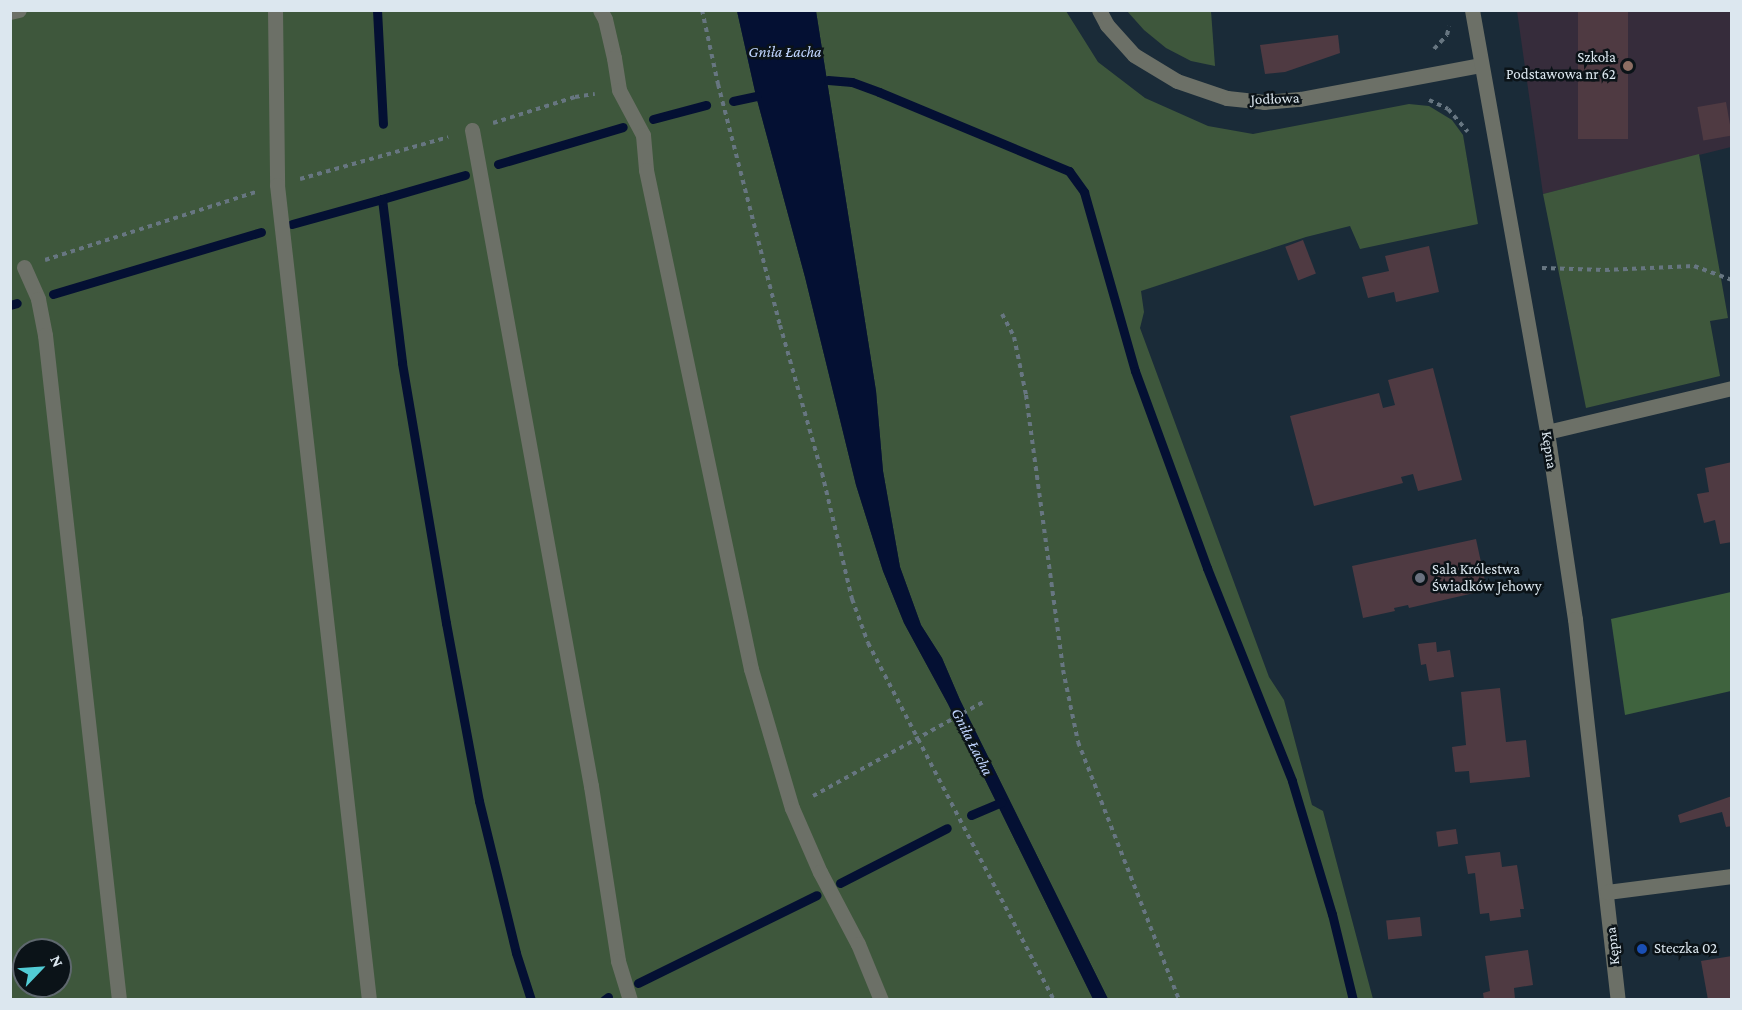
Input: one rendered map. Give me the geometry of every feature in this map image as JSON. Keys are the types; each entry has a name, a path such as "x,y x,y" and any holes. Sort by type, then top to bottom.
{"street":[{"path":"10,12 19,10"},
{"path":"275,10 277,185 309,451 369,999"},
{"path":"600,10 614,58 619,90 643,135 646,170 751,669 792,808 820,872 858,944 878,998"},
{"name":"Jodłowa","path":"1099,10 1107,25 1134,55 1177,81 1227,98 1264,102 1300,99 1480,65"},
{"name":"Kępna","path":"1472,10 1547,432 1575,619 1618,999"},
{"path":"472,130 591,786 618,961 630,999"},
{"path":"24,267 38,299 45,335 119,999"},
{"path":"1547,432 1731,388"},
{"path":"1607,892 1731,876"}],"path":[{"path":"702,10 726,116 822,473 852,599 868,643 1054,999"},
{"path":"1427,54 1447,35 1452,17"},
{"path":"24,267 277,185 472,130 575,97 619,90"},
{"path":"1424,99 1448,109 1469,134 1471,142"},
{"path":"1538,268 1605,270 1694,266 1731,280"},
{"path":"1002,314 1014,337 1026,395 1063,670 1078,742 1179,999"},
{"path":"792,808 983,702"}],"shaded area":[{"name":"Szkoła Podstawowa nr 62","path":"1517,11 1731,11 1731,147 1543,194"}],"green space":[{"path":"10,11 737,11 756,96 805,277 856,485 883,571 904,623 948,704 1093,999 11,999"},
{"path":"816,11 1066,11 1098,62 1145,98 1208,126 1253,134 1409,104 1429,106 1452,120 1463,135 1478,224 1360,249 1350,226 1306,237 1141,291 1144,312 1140,328 1269,677 1284,700 1312,805 1323,811 1373,999 1108,999 960,700 942,658 921,625 900,567 883,471 876,391"},
{"path":"1127,11 1211,11 1215,66 1191,61 1166,48 1144,30"},
{"path":"1699,154 1728,318 1710,321 1720,376 1586,408 1543,194"},
{"path":"1731,592 1731,691 1625,715 1611,619"}],"water":[{"name":"Gniła Łacha","path":"737,11 816,11 876,391 883,471 900,567 921,625 942,658 960,700 1108,999 1093,999 948,704 904,623 883,571 856,485 805,277 756,96"}],"building":[{"path":"1578,10 1628,10 1628,139 1578,139"},
{"path":"1338,35 1340,53 1285,72 1265,74 1260,45"},
{"path":"1726,102 1732,135 1703,141 1697,107"},
{"path":"1303,240 1316,274 1298,280 1285,247"},
{"path":"1429,246 1439,292 1396,302 1394,292 1368,298 1362,277 1389,271 1385,256"},
{"path":"1433,368 1462,480 1418,491 1413,474 1401,477 1403,483 1314,506 1290,416 1379,393 1383,408 1395,405 1388,380"},
{"path":"1732,462 1732,542 1720,544 1715,520 1704,523 1697,494 1709,492 1705,468"},
{"name":"Sala Królestwa Świadków Jehowy","path":"1476,539 1487,590 1409,608 1408,605 1394,608 1395,611 1363,618 1352,566"},
{"path":"1436,642 1437,652 1450,650 1454,677 1429,681 1426,664 1421,665 1418,644"},
{"path":"1500,688 1506,742 1526,740 1530,777 1470,783 1469,771 1455,772 1452,747 1466,745 1461,692"},
{"path":"1732,796 1732,826 1726,827 1722,812 1680,823 1678,815"},
{"path":"1456,829 1458,844 1438,847 1436,832"},
{"path":"1500,852 1502,867 1517,865 1524,909 1520,909 1521,917 1490,921 1489,913 1480,914 1475,873 1468,874 1465,856"},
{"path":"1420,917 1422,936 1388,939 1386,921"},
{"path":"1528,950 1533,985 1514,988 1515,999 1484,1000 1483,993 1490,991 1485,956"},
{"path":"1732,956 1732,1000 1708,1000 1701,961"}],"waterway":[{"path":"377,10 383,124"},
{"path":"828,80 852,82 879,92 1069,171 1084,192 1135,371 1207,568 1292,781 1332,914 1353,1000"},
{"path":"733,101 756,96"},
{"path":"653,119 706,105"},
{"path":"498,164 623,127"},
{"path":"465,175 382,199 402,363 479,801 516,953 531,1000"},
{"path":"292,224 382,199"},
{"path":"53,294 261,232"},
{"path":"10,305 17,303"},
{"path":"971,815 1001,802"},
{"path":"840,883 947,828"},
{"path":"638,983 817,895"},
{"path":"604,1000 608,997"}],"place":[{"name":"Szkoła Podstawowa nr 62","path":"1628,66"},
{"name":"Sala Królestwa Świadków Jehowy","path":"1420,578"},
{"name":"Steczka 02","path":"1642,949"}]}
